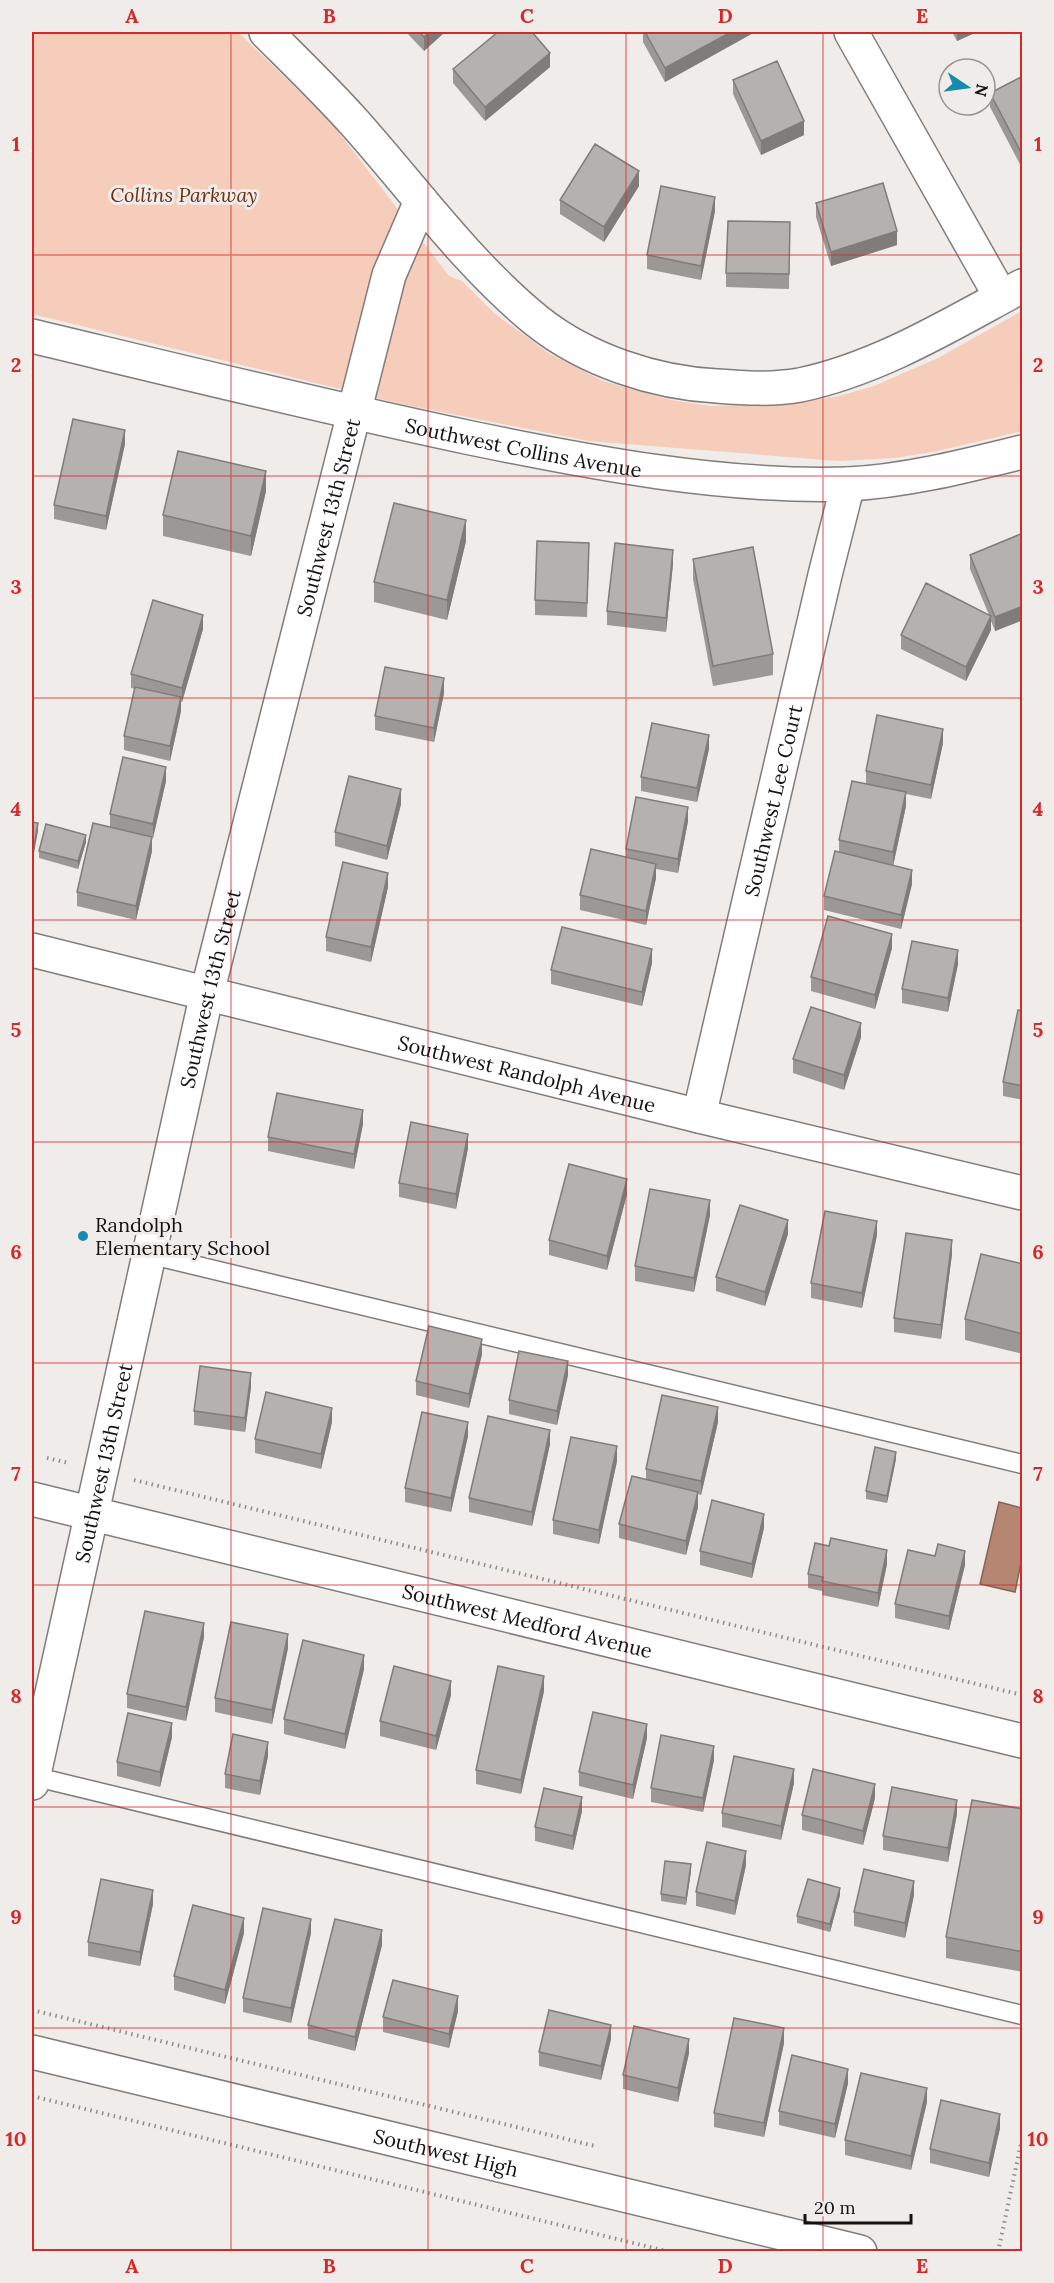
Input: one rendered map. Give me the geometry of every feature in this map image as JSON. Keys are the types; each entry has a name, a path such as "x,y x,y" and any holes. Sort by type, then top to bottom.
{"street":[{"path":"266,32 351,119 493,282 539,322 586,352 633,372 693,385 745,388 797,385 848,372 898,351 1012,292 851,32"},
{"name":"Southwest 13th Street","path":"32,1778 207,993 389,275 421,201"},
{"name":"Southwest Collins Avenue","path":"32,336 354,413 562,457 688,475 761,481 848,484 918,476 1023,452"},
{"name":"Southwest Lee Court","path":"699,1116 848,484"},
{"name":"Southwest Randolph Avenue","path":"32,950 699,1116 1023,1193"},
{"name":"Southwest Medford Avenue","path":"32,1499 1023,1741"},
{"name":"Southwest High","path":"32,2052 860,2252"}],"lane":[{"path":"148,1254 1023,1464"},
{"path":"32,1778 1023,2015"}],"path":[{"path":"47,1458 1023,1695"},
{"path":"32,2010 595,2146"},
{"path":"32,2096 670,2252"},
{"path":"998,2252 1023,2139"}],"green space":[{"name":"Collins Parkway","path":"32,32 238,32 331,122 449,276 462,281 494,313 550,354 603,381 671,400 711,406 796,403 839,396 874,386 938,358 1022,311 1022,431 938,451 895,458 838,461 589,441 406,405 32,314"}],"shaded area":[{"path":"999,1502 1022,1508 1022,1558 1015,1592 980,1584"}],"building":[{"path":"419,32 430,32 424,37"},
{"path":"498,32 532,32 550,53 485,107 453,69"},
{"path":"645,32 731,32 665,68"},
{"path":"777,61 804,121 761,141 733,80"},
{"path":"1023,76 1023,156 997,106 997,89"},
{"path":"595,144 639,171 604,227 560,200"},
{"path":"883,183 897,231 831,252 816,203"},
{"path":"661,186 715,197 701,266 647,255"},
{"path":"728,221 790,222 789,274 726,273"},
{"path":"73,419 125,430 106,516 54,505"},
{"path":"178,451 266,471 251,536 163,515"},
{"path":"394,503 466,520 447,600 374,582"},
{"path":"1023,533 1023,606 995,617 970,555"},
{"path":"537,541 589,543 587,603 535,600"},
{"path":"615,543 673,550 666,618 607,611"},
{"path":"753,547 773,654 713,666 693,559"},
{"path":"926,583 991,616 966,667 901,635"},
{"path":"153,600 203,615 182,688 131,674"},
{"path":"385,667 444,678 434,728 375,716"},
{"path":"135,687 181,697 170,746 124,736"},
{"path":"877,715 943,729 931,785 866,771"},
{"path":"652,723 709,735 697,788 641,777"},
{"path":"123,757 166,767 153,824 110,814"},
{"path":"349,776 401,789 387,846 335,832"},
{"path":"852,781 906,792 893,852 839,840"},
{"path":"636,797 688,807 678,859 626,849"},
{"path":"32,822 38,823 32,857"},
{"path":"93,823 152,837 136,906 77,892"},
{"path":"46,824 86,835 78,861 39,851"},
{"path":"591,849 656,864 646,911 580,895"},
{"path":"835,851 912,870 901,915 824,896"},
{"path":"343,862 388,873 371,947 326,937"},
{"path":"828,916 892,934 875,995 811,977"},
{"path":"562,927 652,949 642,992 551,970"},
{"path":"912,941 958,950 948,998 902,989"},
{"path":"811,1007 861,1023 844,1075 793,1059"},
{"path":"1018,1010 1023,1011 1023,1086 1003,1082"},
{"path":"277,1093 363,1110 354,1154 268,1137"},
{"path":"411,1122 468,1134 456,1194 399,1183"},
{"path":"569,1164 627,1179 607,1256 549,1240"},
{"path":"650,1189 710,1200 694,1278 635,1266"},
{"path":"740,1205 788,1220 765,1292 716,1277"},
{"path":"825,1211 877,1221 862,1293 811,1283"},
{"path":"906,1233 952,1240 941,1325 894,1318"},
{"path":"981,1254 1023,1264 1023,1334 965,1319"},
{"path":"429,1326 482,1339 469,1394 416,1381"},
{"path":"519,1351 568,1361 557,1411 509,1400"},
{"path":"200,1366 251,1373 245,1418 194,1411"},
{"path":"266,1392 332,1408 321,1454 255,1439"},
{"path":"662,1395 718,1407 701,1481 646,1469"},
{"path":"422,1412 468,1422 451,1498 405,1488"},
{"path":"488,1416 550,1430 532,1512 469,1498"},
{"path":"571,1437 617,1446 599,1530 553,1520"},
{"path":"875,1447 896,1452 887,1496 866,1491"},
{"path":"632,1476 698,1492 686,1541 619,1524"},
{"path":"712,1500 764,1514 752,1564 700,1551"},
{"path":"831,1538 887,1550 878,1593 822,1581 823,1577 808,1574 815,1543 829,1546"},
{"path":"938,1544 965,1551 949,1616 895,1604 908,1550 935,1556"},
{"path":"145,1611 204,1623 186,1707 127,1694"},
{"path":"231,1622 288,1634 272,1710 215,1698"},
{"path":"303,1640 364,1655 345,1734 284,1719"},
{"path":"394,1666 451,1681 436,1736 380,1721"},
{"path":"498,1666 544,1676 521,1780 476,1770"},
{"path":"593,1712 647,1724 633,1785 579,1772"},
{"path":"128,1713 172,1723 160,1772 117,1762"},
{"path":"233,1734 268,1742 260,1781 225,1774"},
{"path":"661,1735 714,1746 703,1798 651,1788"},
{"path":"734,1756 794,1769 781,1826 722,1813"},
{"path":"813,1769 875,1784 863,1831 802,1815"},
{"path":"892,1787 957,1800 948,1848 883,1836"},
{"path":"544,1788 582,1797 573,1836 535,1827"},
{"path":"972,1800 1023,1809 1023,1952 946,1937"},
{"path":"707,1842 746,1851 735,1901 696,1892"},
{"path":"665,1861 691,1864 686,1898 661,1894"},
{"path":"864,1869 914,1881 905,1923 854,1912"},
{"path":"101,1879 153,1890 140,1952 88,1942"},
{"path":"808,1879 840,1888 830,1924 797,1916"},
{"path":"193,1905 244,1918 225,1990 174,1976"},
{"path":"263,1908 311,1919 291,2008 243,1998"},
{"path":"335,1919 382,1930 355,2037 308,2025"},
{"path":"393,1980 458,1996 449,2034 383,2017"},
{"path":"549,2010 611,2025 601,2066 539,2052"},
{"path":"734,2018 784,2028 764,2123 714,2113"},
{"path":"634,2026 689,2039 678,2088 623,2075"},
{"path":"792,2055 848,2069 835,2124 779,2111"},
{"path":"861,2073 927,2088 911,2156 845,2140"},
{"path":"941,2100 1000,2114 989,2163 930,2149"}],"place":[{"name":"Randolph Elementary School","path":"83,1236"}]}
